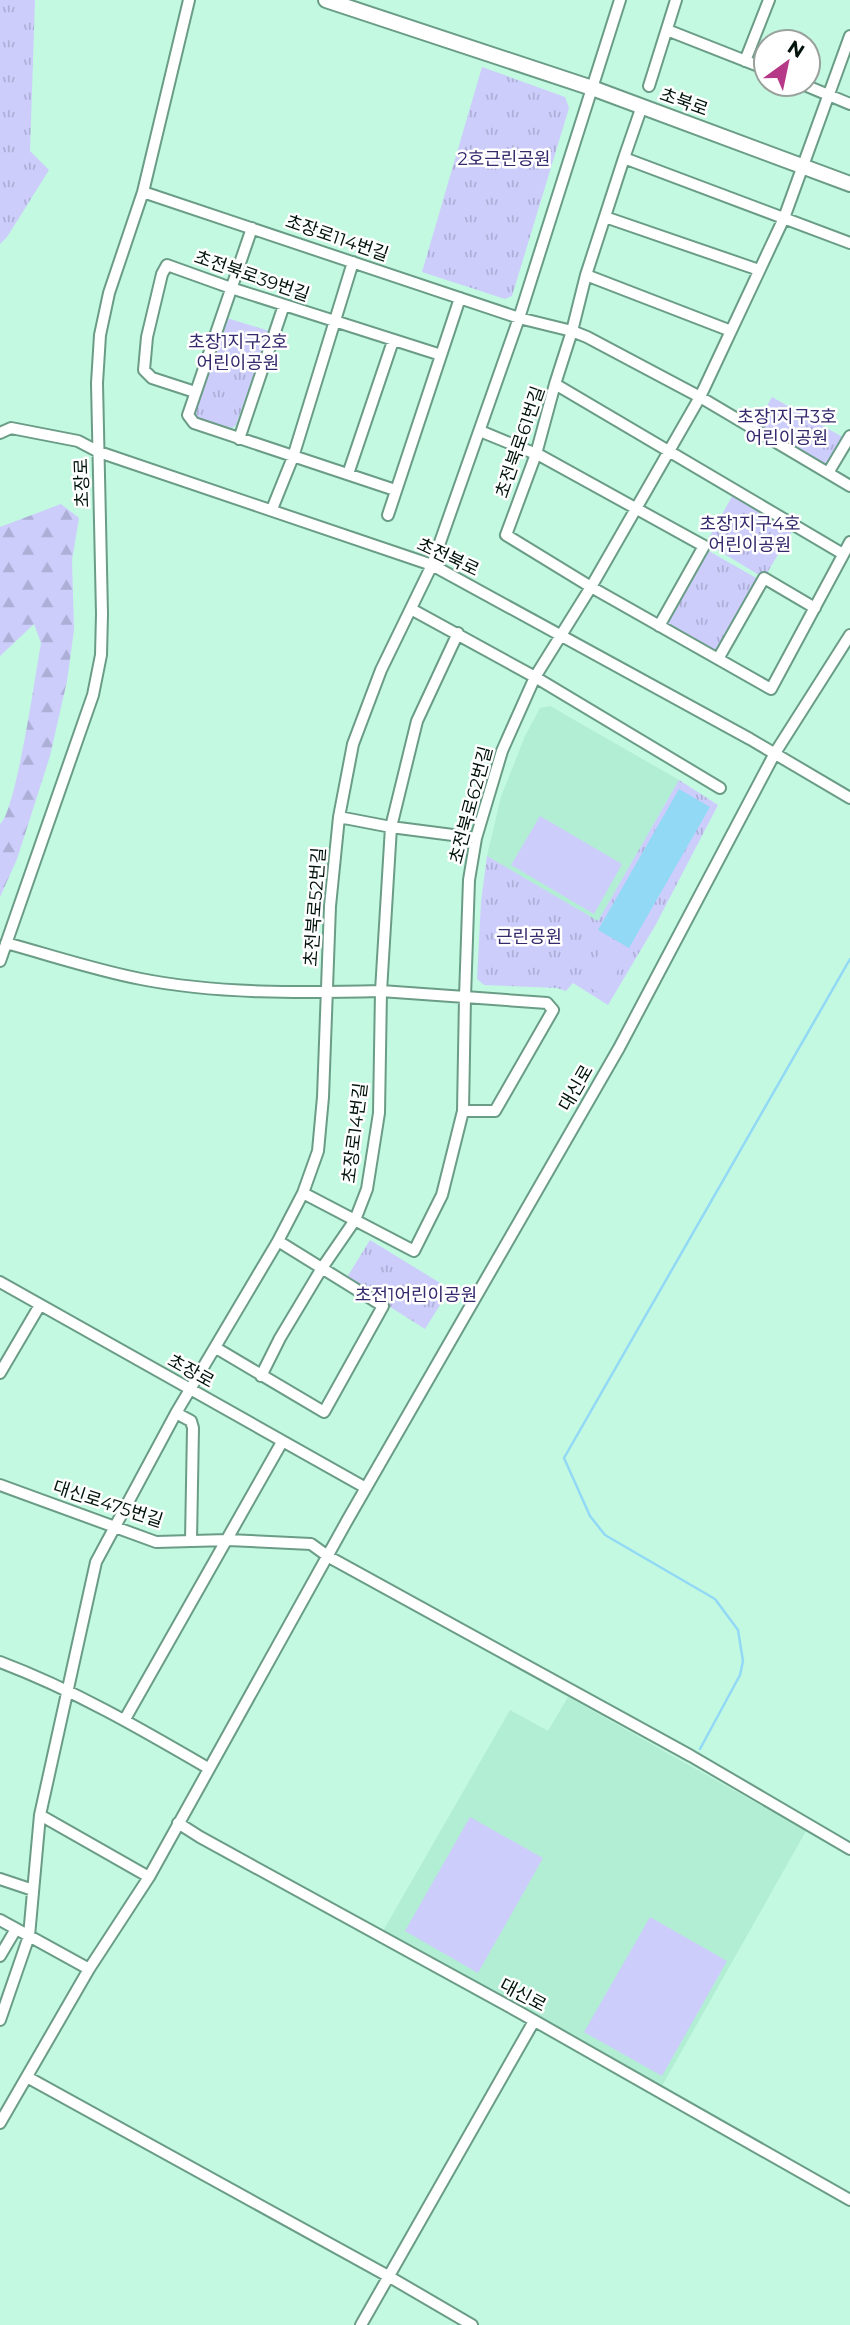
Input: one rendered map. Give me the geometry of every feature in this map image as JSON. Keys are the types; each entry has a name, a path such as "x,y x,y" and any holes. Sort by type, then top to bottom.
{"main road":[{"name":"초북로","path":"326,0 592,88 850,184"}],"street":[{"name":"초장로","path":"0,961 93,695 101,655 97,383 100,335 109,293 143,192 188,0"},
{"path":"592,88 620,0"},
{"path":"649,86 676,0"},
{"path":"745,61 769,0"},
{"path":"667,30 752,64"},
{"path":"562,636 699,397 731,331 784,218 850,36"},
{"name":"초전북로52번길","path":"465,997 381,990 327,992 330,906 339,817 353,744 381,670 432,565 519,318 592,88"},
{"path":"822,92 850,104"},
{"path":"555,384 586,275 642,106"},
{"path":"624,158 850,243"},
{"name":"초장로114번길","path":"143,192 519,318"},
{"path":"605,217 759,270"},
{"path":"252,228 188,415 194,423 395,490"},
{"path":"272,509 293,457 353,262"},
{"name":"초전북로39번길","path":"195,392 152,378 144,370 147,337 162,274 167,265 333,322 441,355"},
{"path":"586,275 731,331"},
{"path":"387,516 460,298"},
{"path":"239,439 284,305"},
{"path":"519,318 572,331 699,397 850,486"},
{"path":"348,474 393,341"},
{"name":"초전북로61번길","path":"843,554 555,384 536,454 506,535 771,689 850,542"},
{"name":"초전북로","path":"0,433 11,428 79,441 99,452 432,565 775,753 850,798"},
{"path":"480,431 536,454 704,546 659,626"},
{"path":"828,473 850,436"},
{"path":"718,659 764,578 815,608"},
{"path":"411,609 536,677 720,788"},
{"path":"381,990 391,827 417,721 458,633"},
{"name":"대신로","path":"0,2123 89,1969 149,1877 366,1489 619,1048 775,753 850,635"},
{"name":"초전북로62번길","path":"355,1220 414,1251 442,1195 463,1111 469,880 476,838 502,751 536,677 562,636"},
{"path":"339,817 476,838"},
{"path":"6,943 139,979 180,985 327,992"},
{"name":"초장로14번길","path":"303,1193 355,1220 367,1189 379,1113 381,990"},
{"name":"초장로14번길","path":"0,2020 29,1936 40,1815 96,1562 176,1413 278,1241 303,1193 317,1151 323,1097 327,992"},
{"path":"463,1111 495,1111 553,1010 547,1003 465,997"},
{"path":"261,1376 280,1338 355,1220"},
{"path":"216,1348 324,1412 383,1306 278,1241"},
{"name":"초장로","path":"0,1282 366,1489"},
{"path":"0,1373 40,1305"},
{"path":"176,1413 191,1421 193,1428 191,1541"},
{"path":"125,1719 282,1442"},
{"name":"대신로475번길","path":"0,1485 156,1542 228,1540 311,1544 329,1557"},
{"path":"329,1557 691,1756 850,1849"},
{"path":"0,1662 125,1719 208,1768"},
{"path":"40,1815 149,1877"},
{"name":"대신로","path":"178,1823 200,1838 534,2021 850,2200"},
{"path":"0,1879 33,1890"},
{"path":"0,1920 89,1969"},
{"path":"0,1956 16,1929"},
{"path":"360,2325 534,2021"},
{"path":"27,2077 472,2325"},
{"path":"0,2098 12,2104"}],"shaded area":[{"path":"550,706 679,780 598,922 487,856 501,797 525,736 540,708"},
{"path":"679,789 710,807 629,948 598,930"},
{"path":"568,1697 806,1831 662,2086 383,1931 510,1710 548,1731"}],"green space":[{"path":"0,0 35,0 30,151 49,170 0,244"},
{"name":"2호근린공원","path":"482,67 565,97 569,108 512,296 505,299 422,272"},
{"name":"초장1지구2호 어린이공원","path":"227,318 269,331 236,425 232,428 198,418 194,413"},
{"name":"초장1지구3호 어린이공원","path":"772,397 846,439 828,471 754,429"},
{"name":"초장1지구4호 어린이공원","path":"735,491 795,526 764,578 706,543"},
{"path":"61,504 79,518 72,560 74,630 67,681 50,756 17,859 0,897 0,824 6,814 19,769 41,643 34,624 0,656 0,527"},
{"path":"707,550 758,579 715,652 665,624"},
{"name":"근린공원","path":"679,780 718,805 655,926 608,1005 573,983 566,991 557,988 484,985 477,979 481,902 487,856 598,921"},
{"path":"540,816 622,864 594,914 511,865"},
{"path":"602,949 623,962 602,995 581,982"},
{"name":"초전1어린이공원","path":"370,1240 450,1289 425,1329 346,1279"},
{"path":"470,1817 543,1858 478,1973 405,1931"},
{"path":"650,1917 727,1961 662,2076 584,2032"}],"waterway":[{"path":"700,1749 740,1675 743,1661 738,1630 715,1599 605,1535 590,1516 564,1458 850,959"}]}
